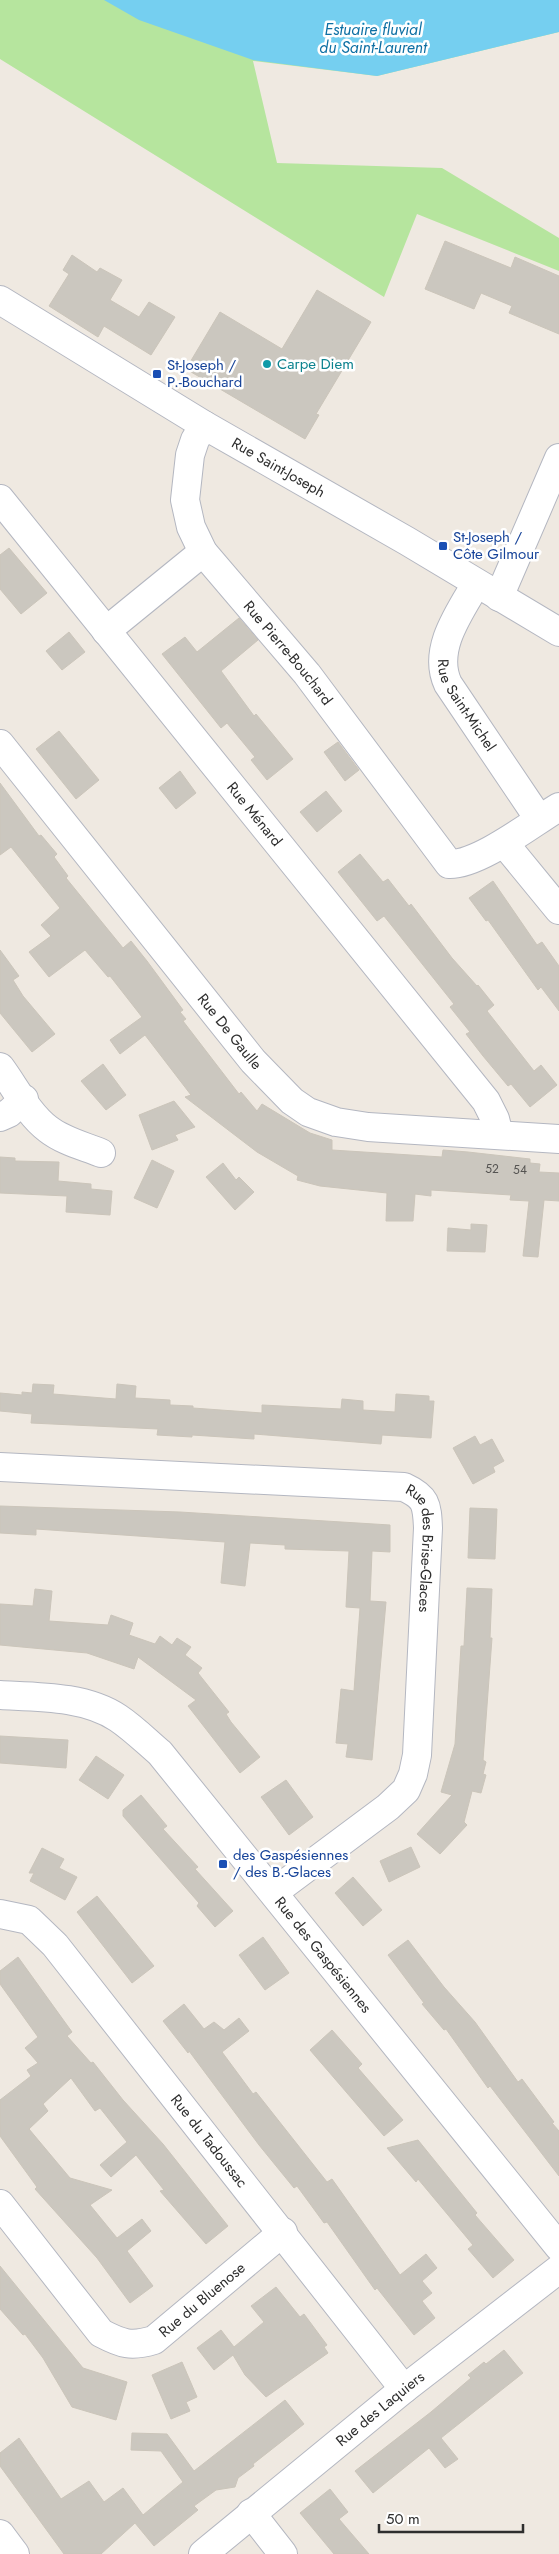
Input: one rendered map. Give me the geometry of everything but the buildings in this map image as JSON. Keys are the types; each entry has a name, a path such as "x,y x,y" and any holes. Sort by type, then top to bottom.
{"street":[{"name":"Rue Saint-Joseph","path":"0,300 204,425 559,632"},
{"name":"Rue Pierre-Bouchard","path":"204,425 195,440 190,456 184,500 191,527 203,552 307,674 449,864"},
{"path":"499,598 559,458"},
{"name":"Rue Ménard","path":"0,500 486,1101 495,1119 499,1135"},
{"path":"106,631 203,552"},
{"name":"Rue Saint-Michel","path":"449,864 459,864 504,843 549,813 448,684 442,673 446,642 458,615 476,584"},
{"name":"Rue De Gaulle","path":"0,744 246,1053 292,1101 308,1112 336,1122 368,1128 559,1140"},
{"path":"504,843 559,910"},
{"path":"0,1067 36,1118 49,1130 68,1141 102,1153"},
{"path":"0,1117 9,1113 24,1099"},
{"name":"Rue des Brise-Glaces","path":"0,1467 404,1487 419,1494 428,1508 428,1528 417,1755 413,1774 406,1790 388,1807 274,1892"},
{"name":"Rue des Gaspésiennes","path":"0,1695 50,1698 83,1704 116,1716 160,1753 559,2247"},
{"name":"Rue du Tadoussac","path":"0,1914 29,1920 55,1946 404,2389"},
{"name":"Rue du Bluenose","path":"0,2204 101,2333 121,2343 138,2345 154,2340 282,2232"},
{"name":"Rue des Laquiers","path":"204,2554 251,2513 404,2389 559,2269"},
{"path":"251,2513 283,2554"},
{"path":"0,2534 15,2554"}],"green space":[{"path":"0,0 559,0 559,32 377,76 253,61 277,163 442,168 559,238 559,271 417,214 384,297 0,59"}],"water":[{"name":"Estuaire fluvial du Saint-Laurent","path":"104,0 559,0 559,32 377,76 253,60 139,20"}],"place":[{"name":"Carpe Diem","path":"267,364"},
{"name":"St-Joseph / P.-Bouchard","path":"157,374"},
{"name":"St-Joseph / Côte Gilmour","path":"443,546"},
{"name":"des Gaspésiennes / des B.-Glaces","path":"223,1864"}]}
